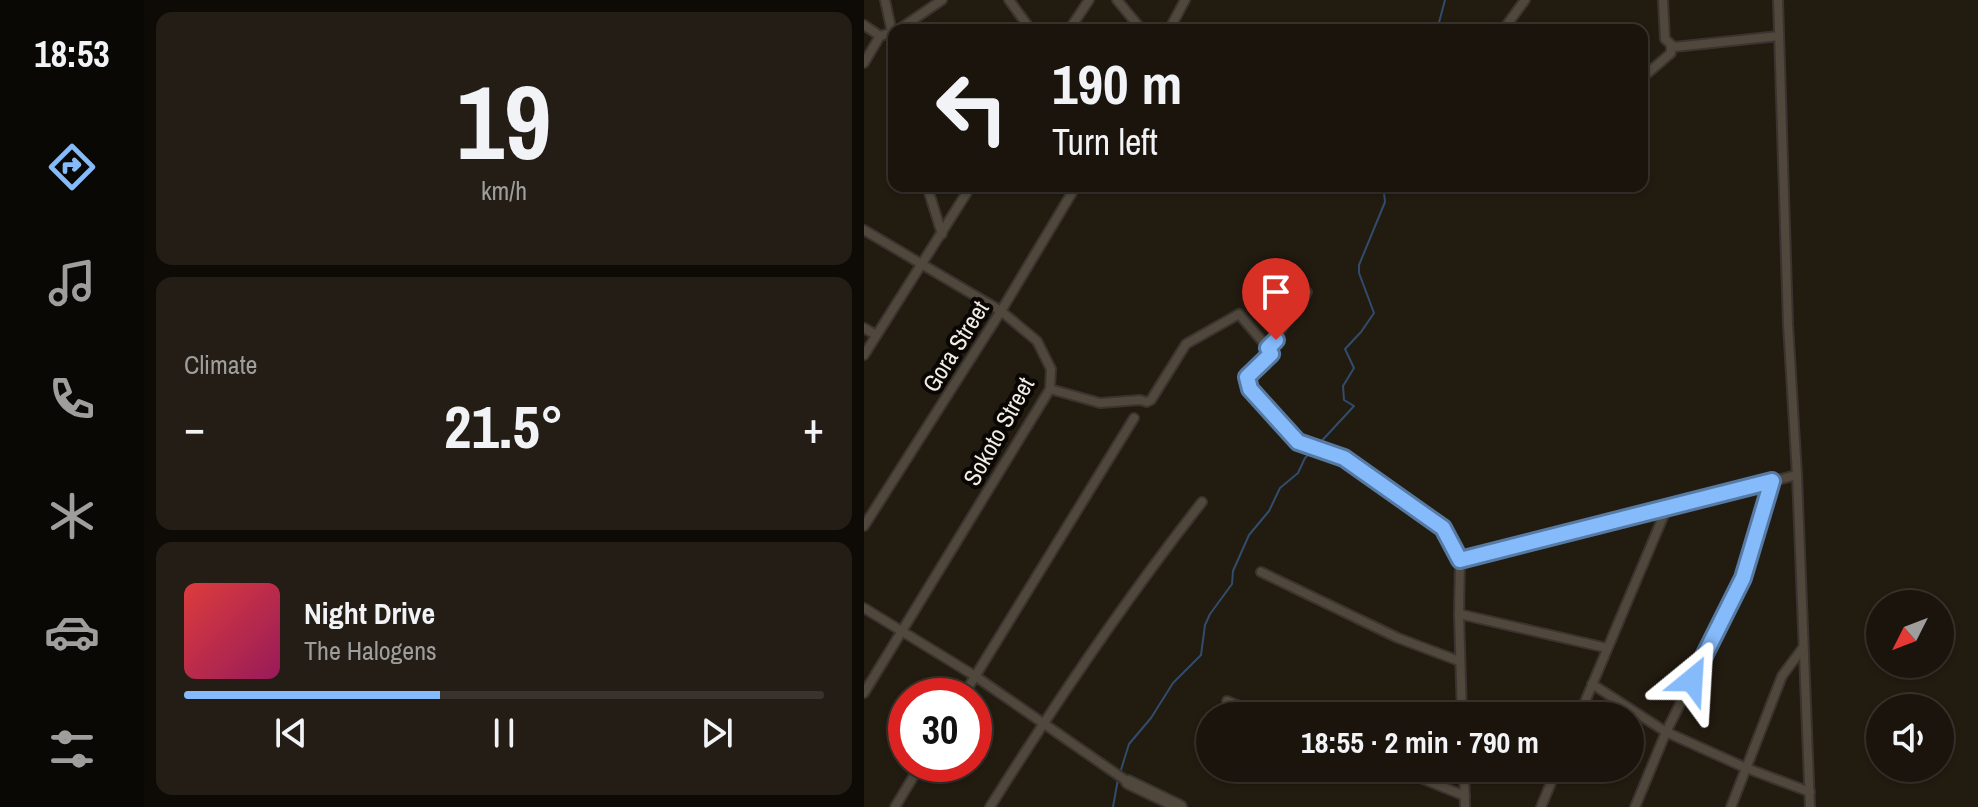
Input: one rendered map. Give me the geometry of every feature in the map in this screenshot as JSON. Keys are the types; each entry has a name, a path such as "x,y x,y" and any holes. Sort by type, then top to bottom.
{"main road":[{"path":"1128,782 1161,803 1180,807"}],"street":[{"path":"885,0 891,24"},
{"path":"908,24 942,0"},
{"path":"1009,0 1027,24"},
{"path":"1073,24 1089,0"},
{"path":"1117,0 1137,24"},
{"path":"1172,24 1185,0"},
{"path":"1507,24 1525,0"},
{"path":"1663,0 1665,39 1674,47 1779,36"},
{"path":"1778,0 1788,324 1810,807"},
{"path":"864,25 880,36 888,35"},
{"path":"864,63 880,36"},
{"path":"1648,73 1671,53 1671,45"},
{"path":"929,192 942,234"},
{"path":"864,355 967,192"},
{"name":"Gora Street","path":"864,526 1001,311 1072,192"},
{"name":"Sokoto Street","path":"864,230 1001,311 1037,341 1051,369 1050,389 864,693"},
{"path":"1268,348 1307,292"},
{"path":"1050,389 1100,403 1147,402 1186,344 1239,314 1271,354 1247,377 1247,383 1290,437 1314,449 1344,458 1443,528 1460,560 1461,702"},
{"path":"864,328 876,335"},
{"path":"975,676 1134,418"},
{"path":"1460,560 1797,475"},
{"path":"1635,807 1666,732 1743,578 1772,481"},
{"path":"990,807 1042,723 1139,582 1202,502"},
{"path":"1585,702 1666,510"},
{"path":"1261,572 1398,638 1459,661"},
{"path":"864,608 975,676 1128,782"},
{"path":"1459,614 1607,648"},
{"path":"1731,807 1782,676 1803,649"},
{"path":"1592,684 1666,732 1746,768 1810,792"},
{"path":"895,807 910,782"},
{"path":"1430,782 1465,796"},
{"path":"1464,782 1465,807"},
{"path":"1541,807 1551,782"}],"waterway":[{"path":"1439,24 1445,0"},
{"path":"1317,446 1354,406 1344,400 1343,386 1354,368 1345,349 1374,313 1359,265 1385,202 1383,192"},
{"path":"1120,773 1129,744 1151,718 1173,683 1201,655 1205,625 1232,584 1233,571 1249,535 1269,511 1280,488 1298,473 1313,450"},
{"path":"1113,807 1118,779"}],"route":[{"path":"1276,340 1268,348 1271,354 1247,377 1247,383 1290,437 1344,458 1443,528 1460,560 1772,481 1743,578 1692,680"}]}
